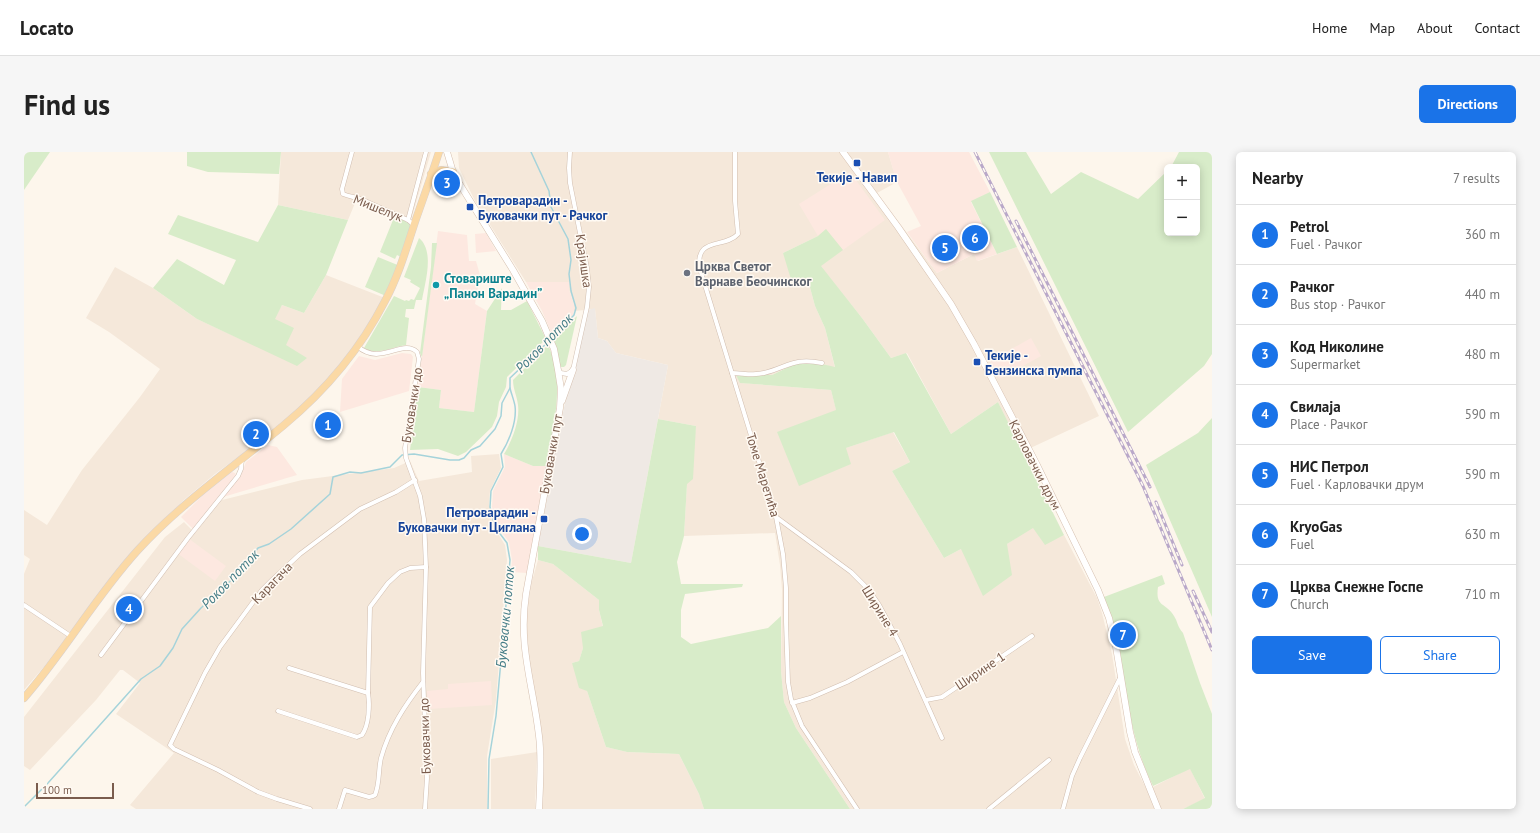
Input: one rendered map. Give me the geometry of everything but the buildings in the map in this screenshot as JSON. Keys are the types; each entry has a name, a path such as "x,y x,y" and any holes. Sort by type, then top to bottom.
{"main road":[{"path":"24,698 138,550 167,521 200,492 284,425 334,377 375,320 386,300 402,262 411,223 439,152"},
{"name":"Буковачки пут","path":"447,152 453,172 535,307 550,340 558,370 561,389 560,408 526,594 523,621 527,670 540,743 541,762 538,809"},
{"name":"Карловачки друм","path":"843,152 940,287 974,344 1037,465 1102,598 1111,627 1135,752 1158,809"},
{"path":"431,174 441,170 453,172"},
{"path":"560,408 573,370"}],"street":[{"name":"Мишелук","path":"352,152 342,188 343,194 350,197 356,197 411,223"},
{"path":"411,223 426,152"},
{"name":"Крајишка","path":"570,152 570,183 587,268 589,287 587,307 573,370"},
{"name":"Томе Маретића","path":"735,152 735,201 738,234 730,239 711,244 706,248 701,254 701,272 776,517 783,554 786,588 788,682 792,703 802,726 857,809"},
{"name":"Буковачки до","path":"357,346 366,353 372,355 411,349 417,352 419,359 405,448 406,458 415,480 423,510 426,567 424,682 427,778 424,809"},
{"path":"732,373 760,374 801,361 810,361 822,364"},
{"path":"558,370 567,374 573,370"},
{"path":"101,655 188,538 238,476 241,469 242,459"},
{"name":"Карагача","path":"310,809 258,792 218,770 174,749 170,745 205,673 220,647 262,590 300,554 360,509 396,492 415,480"},
{"name":"Ширине 4","path":"776,517 811,542 863,583 879,605 903,652 942,738"},
{"path":"278,711 357,737 360,736 364,732 370,702 368,693 370,607 388,582 400,572 410,568 426,567"},
{"path":"24,605 72,637"},
{"name":"Ширине 1","path":"926,700 942,697 1032,636"},
{"path":"792,703 810,698 847,682 903,652"},
{"path":"290,668 368,693"},
{"path":"1063,809 1072,776 1121,676"},
{"path":"339,809 344,791 346,789 369,797 375,795 381,759 391,731 405,707 424,682"},
{"path":"989,809 1049,760"}],"shaded area":[{"path":"281,152 431,152 411,220 358,196 348,220 278,205"},
{"path":"458,152 888,152 897,182 877,193 937,273 974,254 978,261 1017,247 1099,416 1022,452 998,402 951,434 907,353 891,358 862,318 820,266 818,236 783,253 808,280 815,306 825,328 835,368 822,364 795,364 772,375 736,375 741,383 831,390 846,448 893,432 910,462 892,471 944,558 961,549 1007,544 1033,527 1045,544 1064,535 1097,598 1102,613 1112,654 1125,739 1134,765 1147,790 1190,768 1205,799 1183,809 850,809 796,728 784,702 781,671 782,590 775,533 684,536 687,483 696,426 658,419 668,365 616,353 607,341 598,338 595,309 574,311 574,304 569,290 569,282 526,282 475,201 459,168"},
{"path":"888,152 969,152 990,192 971,202 997,254 977,261 974,254 937,273 907,232 921,226 896,180"},
{"path":"850,172 885,220 843,250 826,229 818,236 799,204"},
{"path":"438,231 467,235 469,261 476,261 480,275 475,304 487,311 474,412 439,408 441,390 418,387"},
{"path":"486,233 496,251 476,253 475,234"},
{"path":"115,267 153,288 197,319 247,342 286,345 274,319 282,305 304,313 326,275 385,298 340,367 307,403 269,434 215,474 185,499 155,528 61,647 24,690 24,574 30,559 24,555 24,510 47,525 82,470 140,397 160,369 109,332 86,318"},
{"path":"526,282 569,282 569,290 574,304 573,315 552,334 542,311"},
{"path":"595,308 598,338 607,341 616,353 668,365 631,563 538,546 559,432 584,311"},
{"path":"1031,338 1041,356 999,379 990,361"},
{"path":"402,353 411,354 413,357 409,391 340,412 342,379 359,356 375,360"},
{"path":"268,445 277,447 297,475 223,497 241,475 246,462"},
{"path":"499,454 501,468 490,491 489,504 495,529 505,545 507,560 496,700 487,756 487,809 136,809 130,805 174,753 116,714 140,683 123,670 120,670 96,700 30,770 24,766 24,717 165,537 184,522 195,533 222,500 302,480 394,468 410,461 419,481 472,472 471,456"},
{"path":"504,454 533,466 546,466 527,573 511,572 512,560 509,542 497,526 492,507 493,491 505,467"},
{"path":"232,472 236,475 193,529 181,517 202,496"},
{"path":"188,538 226,566 215,581 177,553"},
{"path":"538,560 553,564 599,600 599,610 603,627 583,648 579,661 572,663 587,691 606,747 627,752 679,754 699,794 704,809 542,809 544,751 540,723 527,663 525,620 532,581"},
{"path":"491,681 492,705 428,709 427,691 448,689 448,684"},
{"path":"537,752 535,809 491,809 491,759"}],"green space":[{"path":"24,152 50,152 24,190"},
{"path":"187,152 281,152 279,174 208,172 187,166"},
{"path":"989,152 1026,152 1051,194 1081,172 1138,199 1164,174 1164,236 1200,236 1200,164 1173,164 1179,152 1212,152 1212,354 1204,366 1128,432"},
{"path":"990,192 1017,247 997,254 971,201"},
{"path":"278,205 348,220 326,275 304,313 282,305 275,319 294,328 286,345 307,358 297,366 197,319 153,288 177,259 224,285 236,260 168,234 178,215 258,242"},
{"path":"395,215 414,228 401,257 397,255 395,259 380,252"},
{"path":"826,229 843,250 821,266 891,358 906,353 951,434 998,402 1064,535 1045,545 1033,528 1007,544 1012,575 983,596 961,549 944,558 892,471 910,462 894,432 846,448 851,464 799,486 777,432 836,410 831,390 740,383 736,375 772,375 795,364 822,364 835,367 825,328 815,306 808,280 793,286 783,253 818,236"},
{"path":"419,238 427,251 428,268 422,300 416,300 414,309 406,309 405,317 409,318 406,345 379,351 364,348 394,296 405,301 409,301 411,299 414,300 420,288 410,282 411,280 404,277"},
{"path":"432,243 437,243 422,357 420,353 431,267"},
{"path":"378,257 400,266 386,296 365,287"},
{"path":"502,288 501,310 511,310 527,301 546,339 507,377 506,387 499,402 497,416 492,427 466,452 458,456 438,449 410,450 418,387 441,390 439,408 474,412 487,311"},
{"path":"577,316 566,365 564,367 560,367 553,339"},
{"path":"548,345 556,374 556,405 546,466 533,466 504,454 510,443 518,417 518,405 513,380"},
{"path":"1212,418 1212,617 1146,465 1198,433"},
{"path":"658,419 696,426 693,479 687,484 684,536 677,562 681,584 743,584 742,587 685,594 681,610 681,637 691,644 768,628 781,616 781,671 784,702 796,728 850,809 704,809 699,794 679,754 627,752 606,747 587,691 579,688 572,663 579,661 583,648 581,632 603,626 599,610 599,600 553,564 538,560 538,546 631,563"},
{"path":"1162,575 1165,584 1158,587 1158,598 1160,602 1171,612 1183,633 1212,714 1212,809 1183,809 1205,798 1190,769 1153,786 1143,763 1136,740 1117,645 1104,597"}],"waterway":[{"name":"Роков поток","path":"531,152 549,191 551,207 568,239 571,260 569,274 571,291 576,308 574,315 552,338"},
{"name":"Роков поток","path":"24,807 48,783 141,679 160,666 173,648 182,629 201,608 239,573 258,548 269,544 291,529 330,494 333,477 350,472 361,473 390,467 402,455 414,454 450,460 459,460 464,458 471,450 480,446 495,429 501,416 502,403 510,388 510,378 548,342"},
{"name":"Буковачки поток","path":"488,809 489,759 496,716 510,560 507,543 495,527 490,507 491,491 503,467 501,454 514,425 515,406 510,388"}],"railway":[{"path":"975,152 1143,486 1212,650"},
{"path":"1016,221 1150,487"},
{"path":"1156,502 1182,565"},
{"path":"1193,591 1212,632"}],"place":[{"name":"Текије - Навип","path":"857,163"},
{"name":"Код Николине","path":"447,183"},
{"name":"Петроварадин - Буковачки пут - Рачког","path":"470,207"},
{"name":"KryoGas","path":"975,238"},
{"name":"НИС Петрол","path":"945,248"},
{"name":"Црква Светог Варнаве Беочинског","path":"687,273"},
{"name":"Стовариште „Панон Варадин”","path":"436,285"},
{"name":"Текије - Бензинска пумпа","path":"977,362"},
{"name":"Petrol","path":"328,425"},
{"name":"Рачког","path":"256,434"},
{"name":"Петроварадин - Буковачки пут - Циглана","path":"544,519"},
{"name":"Свилаја","path":"129,609"},
{"name":"Црква Снежне Госпе","path":"1123,635"}]}
